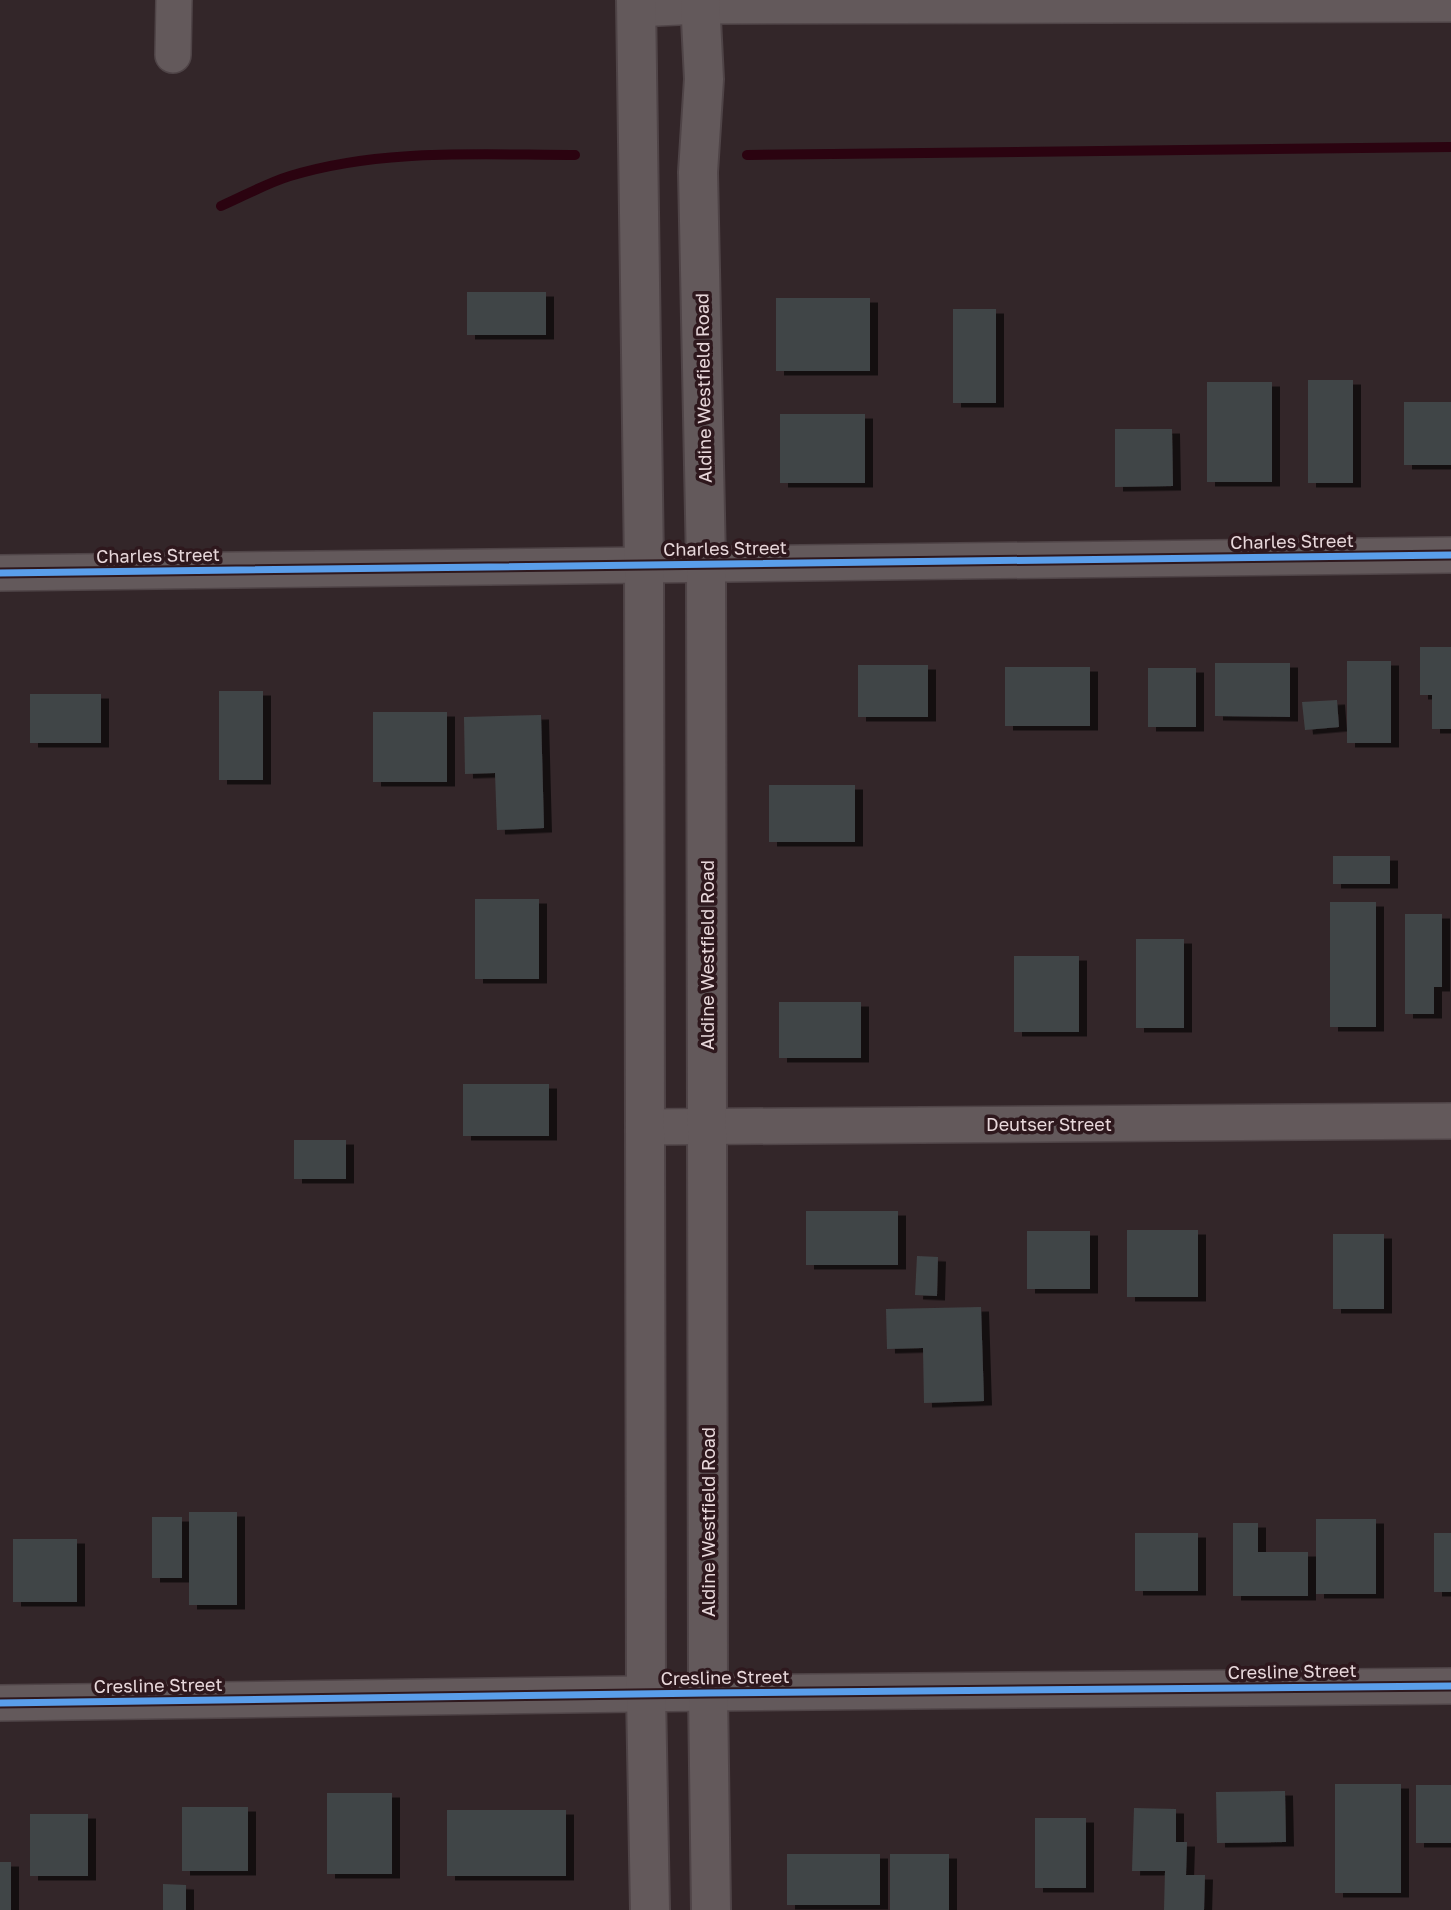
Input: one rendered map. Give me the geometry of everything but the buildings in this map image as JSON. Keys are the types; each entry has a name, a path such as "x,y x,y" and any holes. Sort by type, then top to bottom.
{"main road":[{"name":"Aldine Westfield Road","path":"700,3 704,79 698,172 706,564 708,1693 711,1910"},
{"path":"636,4 644,565 646,1694 650,1910"}],"street":[{"path":"173,55 174,0"},
{"path":"636,4 1451,4"},
{"name":"Charles Street","path":"0,573 1451,555"},
{"name":"Deutser Street","path":"646,1127 1451,1121"},
{"name":"Cresline Street","path":"0,1703 1451,1686"}],"waterway":[{"path":"747,155 1451,147"},
{"path":"221,206 290,176 360,161 431,155 575,155"}],"cycle path":[{"path":"0,573 1451,555"},
{"path":"0,1703 1451,1686"}]}
